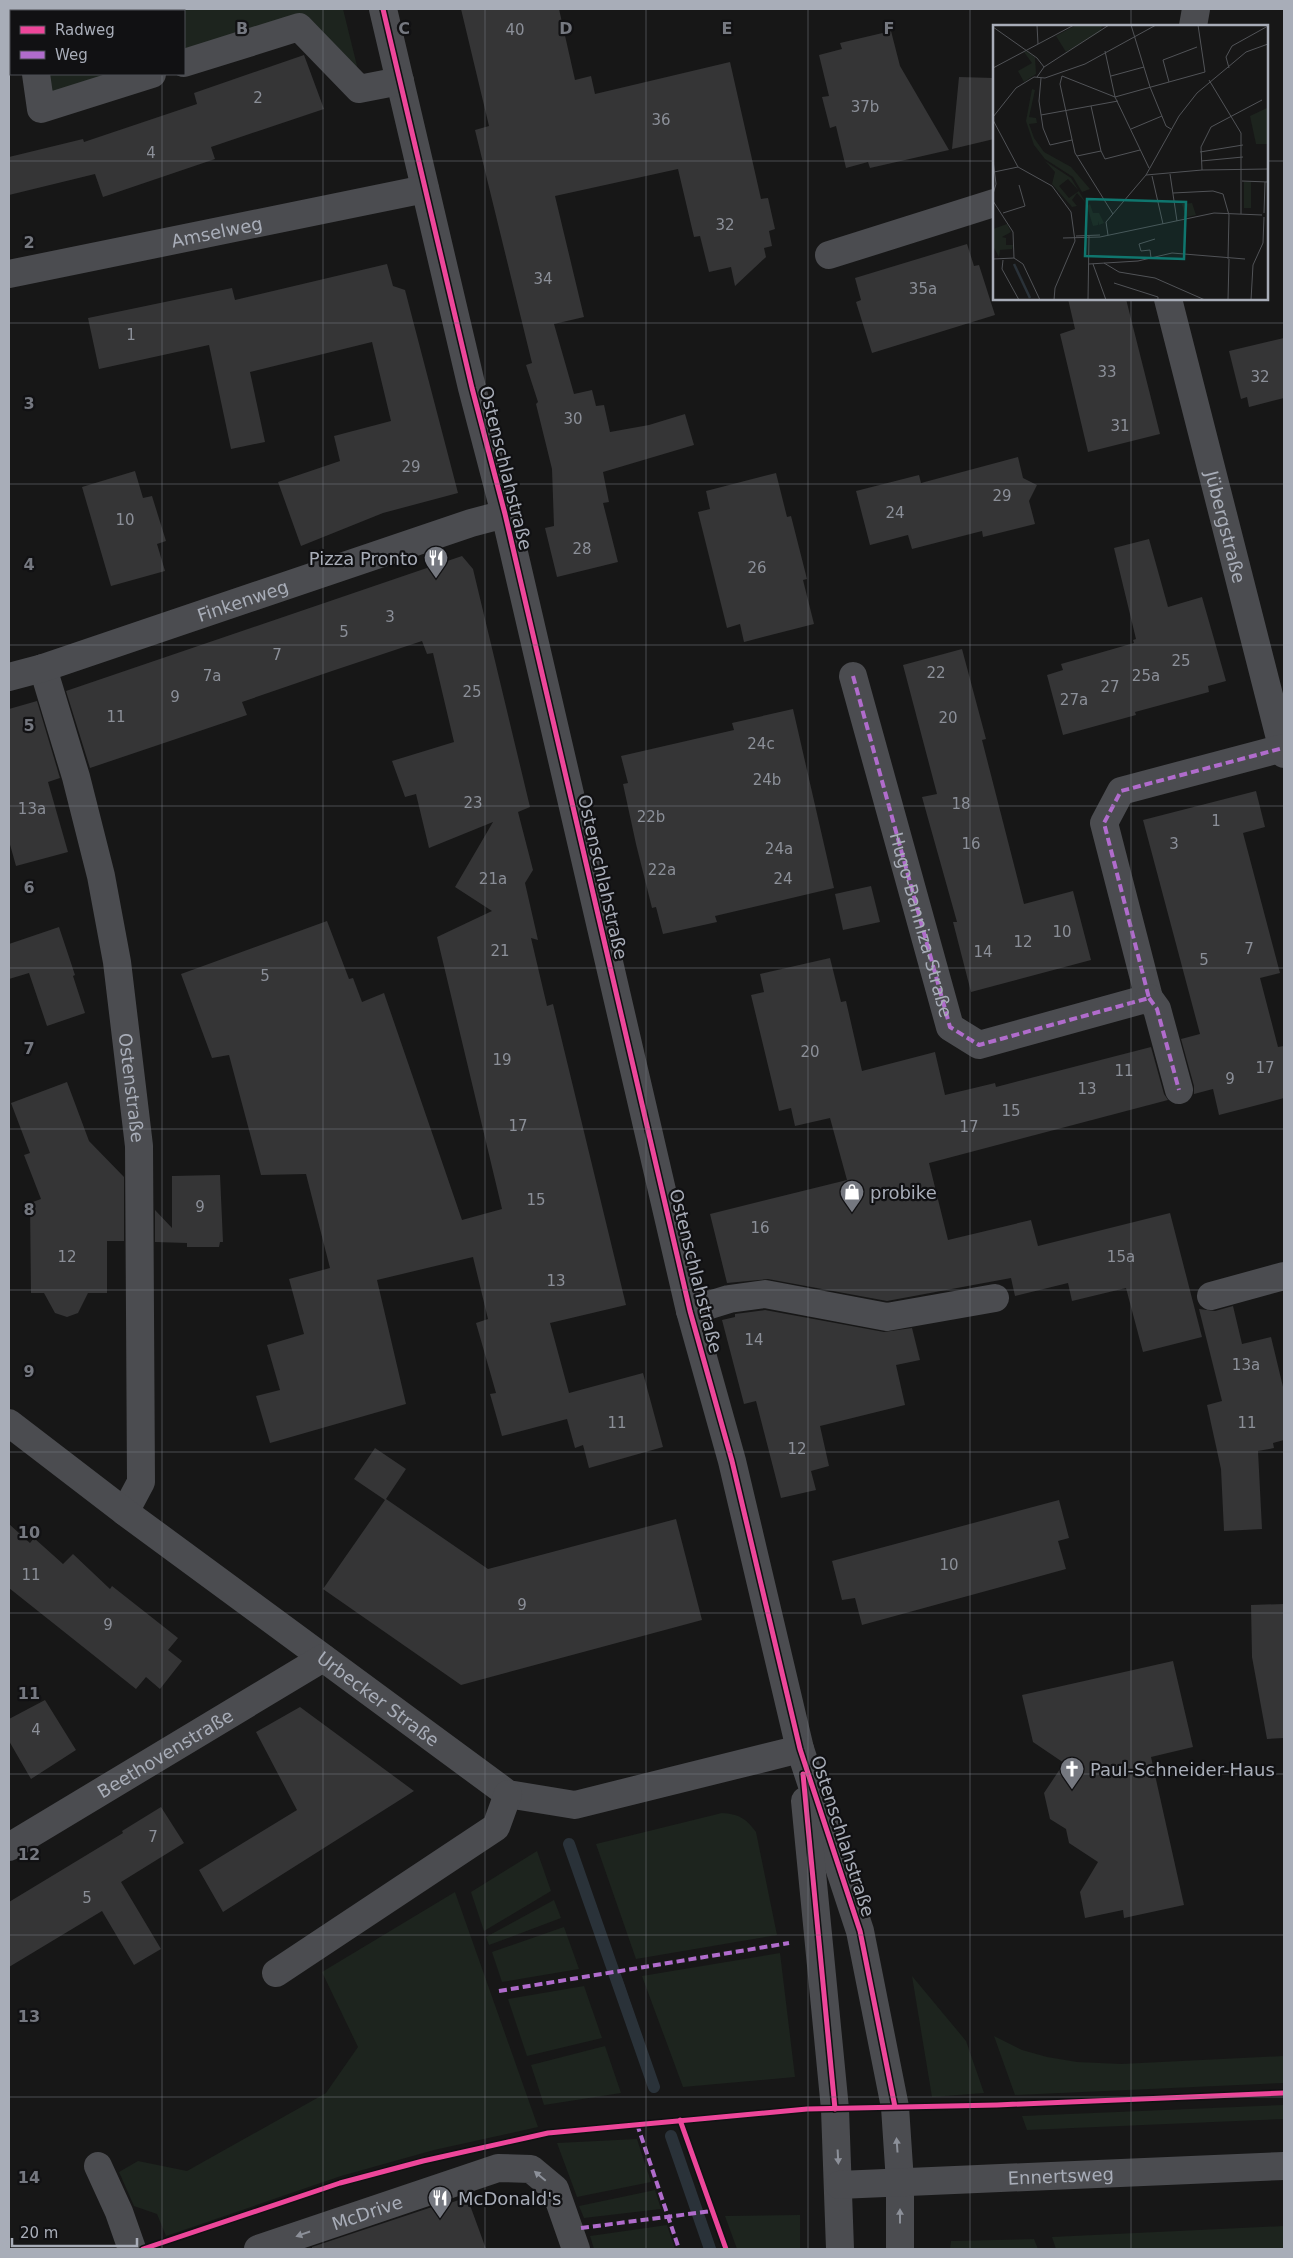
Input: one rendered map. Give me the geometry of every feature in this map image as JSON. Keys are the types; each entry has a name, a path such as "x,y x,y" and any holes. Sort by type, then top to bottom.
{"street":[{"name":"Ostenschlahstraße","path":"383,9 472,388 505,514 690,1311 732,1461 800,1749 860,1931 895,2107 900,2182 900,2249"},
{"path":"1194,25 1196,9"},
{"path":"185,64 298,27 359,89 400,81"},
{"path":"36,75 41,109 149,75"},
{"name":"Amselweg","path":"9,274 425,189"},
{"path":"829,255 993,203"},
{"name":"Jübergstraße","path":"1168,300 1284,751"},
{"name":"Finkenweg","path":"9,676 43,668 471,523 505,514"},
{"name":"Ostenstraße","path":"43,668 76,777 101,876 116,962 139,1146 141,1482 125,1512"},
{"name":"Hugo-Banniza-Straße","path":"853,676 950,1027 979,1045 1149,998"},
{"path":"1179,1090 1157,1008 1149,998 1104,823 1121,791 1284,751"},
{"path":"1211,1296 1284,1276"},
{"path":"690,1311 729,1300 765,1294 887,1317 995,1298"},
{"name":"Urbecker Straße","path":"9,1423 125,1512 508,1794 575,1805 800,1749"},
{"name":"Beethovenstraße","path":"9,1847 323,1658"},
{"name":"Ostenschlahstraße","path":"800,1749 833,2082 839,2185 840,2249"},
{"path":"276,1973 496,1827 508,1794"},
{"path":"98,2166 119,2212 132,2249"},
{"name":"Ennertsweg","path":"839,2185 1284,2166"},
{"name":"McDrive","path":"258,2249 498,2168 531,2170 555,2189 576,2249"}],"shaded area":[{"path":"343,9 360,78 304,15 185,52 185,10 38,10"},
{"path":"46,75 114,75 49,96"},
{"path":"722,1813 733,1814 741,1818 749,1823 756,1832 777,1935 636,1959 596,1844"},
{"path":"537,1851 551,1891 484,1931 471,1892"},
{"path":"577,1851 617,1965 611,1965 571,1852"},
{"path":"455,1892 538,2127 434,2150 341,2176 166,2236 157,2214 134,2206 119,2172 138,2161 187,2171 326,2093 358,2047 322,1972"},
{"path":"554,1900 561,1918 489,1945 486,1937"},
{"path":"564,1927 579,1969 502,1982 492,1952"},
{"path":"780,1953 795,2077 683,2087 642,1976"},
{"path":"912,1976 966,2041 984,2093 932,2097"},
{"path":"622,1978 659,2087 654,2087 616,1979"},
{"path":"584,1986 602,2038 527,2056 508,1999"},
{"path":"994,2036 1022,2050 1047,2057 1077,2062 1121,2064 1284,2056 1284,2083 1015,2095"},
{"path":"605,2046 621,2093 544,2105 531,2065"},
{"path":"1284,2105 1284,2119 1027,2130 1022,2116"},
{"path":"637,2139 651,2182 577,2197 557,2143"},
{"path":"655,2190 661,2209 584,2218 579,2206"},
{"path":"800,2215 800,2249 737,2249 725,2216"},
{"path":"699,2218 705,2218 716,2249 710,2249"},
{"path":"667,2225 675,2249 594,2249 590,2236"},
{"path":"1284,2226 1284,2249 1056,2249 1052,2237"},
{"path":"1034,2239 1038,2249 950,2249 951,2241"}],"building":[{"path":"461,9 559,9 575,80 591,76 595,94 730,62 761,199 768,198 775,229 769,231 772,246 764,248 766,257 735,286 731,267 709,272 700,236 694,237 678,169 555,196 584,317 554,324 574,394 592,390 596,406 604,405 610,432 649,425 685,414 694,445 603,472 609,502 603,503 618,562 557,577 545,528 554,526 552,469 536,404 538,402 526,365 532,363 475,130 489,126"},
{"path":"891,31 900,66 949,150 870,168 868,162 846,168 836,126 830,128 822,97 829,96 819,55 842,49 840,43"},
{"path":"304,55 324,109 211,147 215,159 103,197 95,174 9,195 9,157 83,139 84,142 197,104 194,93"},
{"path":"959,77 993,78 993,139 952,149"},
{"path":"967,244 974,266 979,265 995,315 872,353 856,302 861,300 855,278"},
{"path":"387,264 393,286 405,290 458,493 383,513 301,546 278,482 340,461 334,436 391,421 372,342 250,372 265,442 231,449 209,345 99,369 88,318 232,288 235,300"},
{"path":"1068,300 1126,300 1160,434 1088,452 1060,334 1075,329"},
{"path":"1284,338 1284,398 1249,407 1247,397 1241,399 1229,351"},
{"path":"1018,457 1023,478 1037,485 1029,501 1035,524 983,537 982,531 912,549 908,535 870,545 856,491 919,475 921,483"},
{"path":"135,471 143,498 152,496 166,541 157,544 165,571 111,586 82,487"},
{"path":"776,473 787,517 791,516 807,579 803,580 814,624 744,642 740,624 727,628 698,512 710,509 706,491"},
{"path":"1149,539 1168,607 1202,597 1226,681 1208,686 1209,692 1135,712 1136,715 1063,735 1047,675 1063,670 1061,664 1134,643 1133,640 1136,639 1114,548"},
{"path":"462,556 473,569 530,807 518,812 533,870 525,883 538,940 531,938 547,1006 553,1004 626,1305 550,1323 569,1393 643,1373 663,1447 589,1468 583,1445 575,1448 567,1419 502,1436 490,1394 496,1393 476,1323 488,1319 473,1257 377,1280 406,1404 270,1443 256,1396 280,1390 267,1345 304,1334 289,1279 330,1268 306,1174 261,1175 229,1055 212,1058 181,974 327,921 349,979 353,978 362,1002 384,993 462,1220 502,1209 437,937 492,911 455,887 493,822 429,848 416,794 405,797 392,761 454,742 433,653 427,654 422,641 332,671 242,702 247,715 90,768 66,691"},
{"path":"962,649 986,739 982,740 1024,904 1073,891 1091,960 971,992 953,922 957,922 922,797 937,794 903,665"},
{"path":"37,701 60,778 48,782 68,852 16,866 9,841 9,709"},
{"path":"793,709 834,888 715,916 717,922 663,934 656,907 652,908 636,844 623,784 628,783 621,756 734,730 732,723"},
{"path":"1256,791 1265,827 1243,833 1280,973 1260,978 1278,1047 1284,1046 1284,1098 1219,1115 1213,1089 1194,1094 1194,1086 1181,1039 1200,1034 1143,820"},
{"path":"871,886 880,922 843,930 835,894"},
{"path":"59,927 85,1013 47,1026 29,973 9,979 9,944"},
{"path":"830,958 841,1002 846,1001 862,1071 935,1052 945,1095 995,1083 996,1087 1151,1047 1164,1094 1168,1100 929,1163 948,1240 1031,1220 1038,1246 1170,1213 1202,1337 1143,1352 1126,1288 1072,1301 1068,1283 1015,1296 1011,1278 887,1301 768,1279 727,1283 710,1214 847,1180 830,1118 795,1126 791,1108 779,1111 751,995 764,992 760,974"},
{"path":"67,1082 89,1141 124,1177 124,1241 107,1241 107,1293 88,1293 78,1313 67,1317 55,1313 44,1293 31,1293 30,1203 41,1199 24,1155 30,1153 11,1103"},
{"path":"220,1175 223,1242 220,1242 219,1247 187,1247 187,1243 155,1242 155,1210 172,1228 172,1176"},
{"path":"1233,1306 1242,1344 1271,1337 1284,1391 1284,1440 1273,1443 1274,1448 1258,1451 1262,1529 1224,1531 1221,1469 1207,1405 1222,1401 1199,1309 1215,1311"},
{"path":"765,1310 884,1332 912,1328 920,1360 896,1365 905,1405 820,1426 829,1466 811,1471 816,1490 781,1498 756,1401 744,1404 722,1320 735,1317 735,1314"},
{"path":"375,1448 406,1469 386,1499 488,1569 676,1519 702,1620 461,1685 323,1589 385,1500 354,1479"},
{"path":"1059,1500 1069,1538 1058,1541 1066,1569 862,1625 855,1598 842,1600 832,1561"},
{"path":"9,1524 30,1543 34,1538 63,1564 73,1554 110,1589 112,1586 178,1638 168,1650 182,1661 160,1689 146,1677 136,1689 9,1588"},
{"path":"1284,1604 1284,1738 1267,1739 1252,1657 1251,1605"},
{"name":"Paul-Schneider-Haus","path":"1173,1661 1193,1747 1151,1757 1184,1905 1124,1918 1123,1910 1085,1918 1080,1892 1098,1862 1069,1843 1066,1829 1050,1819 1044,1793 1064,1763 1033,1742 1022,1695"},
{"path":"45,1700 76,1750 31,1779 9,1741 9,1719"},
{"path":"300,1707 414,1791 223,1912 199,1870 297,1810 256,1732"},
{"path":"161,1807 184,1843 121,1882 161,1949 134,1965 102,1911 9,1967 9,1902 123,1833 122,1831"},
{"name":"McDonald's","path":"467,2197 486,2249 312,2249 312,2247"}],"waterway":[{"path":"569,1844 654,2087"},
{"path":"671,2136 710,2249"}],"marked path":[{"path":"853,676 950,1027 979,1045 1149,998 1104,823 1121,791 1283,748"},
{"path":"1149,998 1157,1009 1179,1090"},
{"path":"499,1991 789,1943"},
{"path":"637,2124 679,2249"},
{"path":"581,2228 712,2211"}],"cycle path":[{"path":"383,9 472,388 505,514 690,1311 732,1461 800,1749 860,1931 895,2107"},
{"path":"803,1774 835,2109"},
{"path":"143,2249 340,2183 423,2161 548,2133 807,2109 997,2105 1284,2093"},
{"path":"680,2120 726,2249"}],"place":[{"name":"Pizza Pronto","path":"436,579"},
{"name":"probike","path":"852,1213"},
{"name":"Paul-Schneider-Haus","path":"1072,1790"},
{"name":"McDonald's","path":"440,2219"}]}
